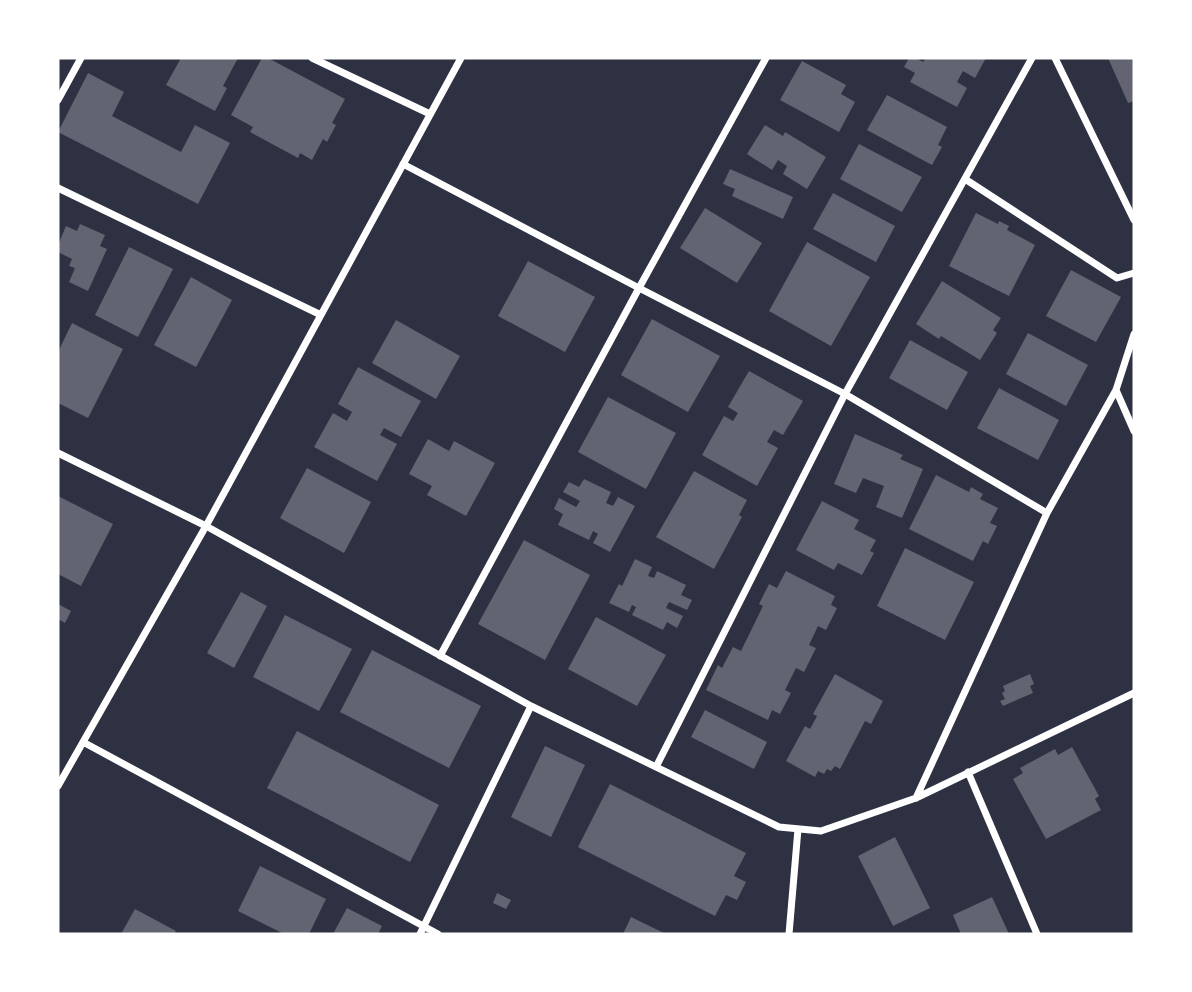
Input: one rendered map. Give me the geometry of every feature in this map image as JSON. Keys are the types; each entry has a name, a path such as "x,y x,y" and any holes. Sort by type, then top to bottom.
{"street":[{"path":"58,100 81,58"},
{"path":"312,58 430,114"},
{"path":"58,786 206,526 461,58"},
{"path":"440,656 766,58"},
{"path":"656,767 845,394 1032,58"},
{"path":"1055,58 1134,220"},
{"path":"403,164 845,394 1048,513"},
{"path":"965,179 1117,278 1134,273"},
{"path":"58,188 321,315"},
{"path":"916,798 1048,513 1116,390 1134,334"},
{"path":"1116,390 1134,431"},
{"path":"58,453 206,526 531,706 779,827 821,831 916,798 1134,692"},
{"path":"422,931 531,706"},
{"path":"82,742 422,931 438,934"},
{"path":"968,772 1037,934"},
{"path":"789,934 798,829"}],"building":[{"path":"181,58 238,58 223,86 227,88 215,111 166,85"},
{"path":"262,58 268,58 345,99 332,123 336,125 327,142 323,139 312,160 300,153 298,158 250,132 253,127 231,115"},
{"path":"909,58 923,62 926,58 986,58 975,78 963,71 957,82 967,88 957,107 910,82 915,73 904,67"},
{"path":"1108,58 1134,58 1134,101 1128,103"},
{"path":"802,61 846,85 841,94 855,102 839,132 780,100"},
{"path":"88,73 124,92 112,116 181,152 195,125 230,143 198,204 58,132"},
{"path":"887,95 947,127 938,145 942,147 932,165 867,130"},
{"path":"765,125 783,136 785,132 826,157 807,189 783,174 787,166 778,160 772,170 747,154"},
{"path":"859,144 922,177 902,212 840,179"},
{"path":"730,169 793,197 783,219 732,196 735,189 723,184"},
{"path":"833,193 895,226 876,262 813,229"},
{"path":"705,208 762,243 737,283 680,248"},
{"path":"976,213 998,224 999,221 1009,226 1007,230 1035,245 1009,296 949,266"},
{"path":"80,224 105,235 100,246 107,249 88,291 69,282 75,268 69,266 72,259 58,252 66,226 77,231"},
{"path":"807,242 870,277 831,346 769,311"},
{"path":"129,247 173,269 138,337 95,315"},
{"path":"528,261 595,297 565,352 498,316"},
{"path":"1071,270 1121,297 1096,342 1046,316"},
{"path":"191,277 232,300 196,367 154,345"},
{"path":"942,281 1001,318 993,330 997,333 980,360 916,324"},
{"path":"652,319 720,356 688,412 621,375"},
{"path":"396,320 460,356 436,399 372,363"},
{"path":"72,323 123,349 88,418 58,403 58,352"},
{"path":"1028,333 1088,365 1066,406 1006,374"},
{"path":"910,340 968,372 947,410 889,378"},
{"path":"358,367 421,401 401,437 384,428 380,435 397,444 377,481 314,447 333,413 347,421 352,412 338,404"},
{"path":"749,371 803,401 783,435 774,430 767,442 778,448 757,486 702,455 724,416 733,421 738,413 728,407"},
{"path":"999,388 1059,420 1038,460 977,428"},
{"path":"608,397 676,433 646,489 578,452"},
{"path":"855,434 903,455 900,459 923,469 902,518 876,507 884,486 863,478 856,493 834,484"},
{"path":"428,439 449,451 454,441 495,463 466,516 427,495 432,486 409,474"},
{"path":"307,468 371,502 344,553 280,518"},
{"path":"694,471 747,500 739,515 742,517 714,569 656,537"},
{"path":"936,475 969,492 971,487 983,494 980,499 998,508 990,523 997,526 988,544 983,541 973,561 909,529"},
{"path":"584,479 611,492 606,503 613,506 618,497 635,506 610,552 593,543 598,534 593,531 589,540 558,525 563,514 554,509 559,498 576,507 580,501 563,492 569,482 579,487"},
{"path":"58,496 113,524 81,586 58,574"},
{"path":"822,501 859,520 854,529 876,540 870,551 874,553 862,575 838,563 834,570 796,550"},
{"path":"524,540 590,575 545,660 478,624"},
{"path":"905,548 974,582 945,640 877,606"},
{"path":"635,559 652,567 648,576 654,578 657,571 686,585 681,595 692,600 687,610 669,602 666,608 683,616 677,628 667,622 663,630 632,615 636,607 632,605 629,612 609,603 619,584 622,586"},
{"path":"786,571 835,596 831,605 837,608 826,630 818,626 809,645 816,648 804,672 796,668 785,690 791,693 780,714 772,710 768,720 706,690 718,665 722,668 733,647 741,651 763,606 759,604 769,584 777,588"},
{"path":"241,592 267,606 234,668 207,653"},
{"path":"58,604 71,611 65,623 58,619"},
{"path":"285,615 352,649 319,711 253,677"},
{"path":"596,617 666,655 637,706 568,669"},
{"path":"372,650 481,706 449,768 340,712"},
{"path":"835,674 883,701 871,724 865,721 840,769 835,766 831,771 827,769 824,774 818,771 815,777 786,761 805,726 810,729 817,716 813,714"},
{"path":"1030,674 1034,684 1030,686 1033,693 1003,706 1000,701 1005,699 1003,686"},
{"path":"705,710 767,742 754,769 691,737"},
{"path":"297,731 439,805 410,862 267,788"},
{"path":"545,746 585,765 551,837 511,817"},
{"path":"1072,747 1099,796 1095,799 1101,810 1046,839 1013,779 1023,773 1020,768 1055,749 1058,755"},
{"path":"610,784 746,853 734,876 746,882 737,900 726,895 715,916 578,847"},
{"path":"895,837 930,908 893,926 858,856"},
{"path":"260,866 326,899 309,934 284,934 238,911"},
{"path":"497,893 511,900 506,909 493,903"},
{"path":"992,897 1009,934 961,934 953,915"},
{"path":"347,908 382,926 378,934 333,934"},
{"path":"135,909 176,931 174,934 121,934"},
{"path":"631,917 666,934 623,934"}]}
